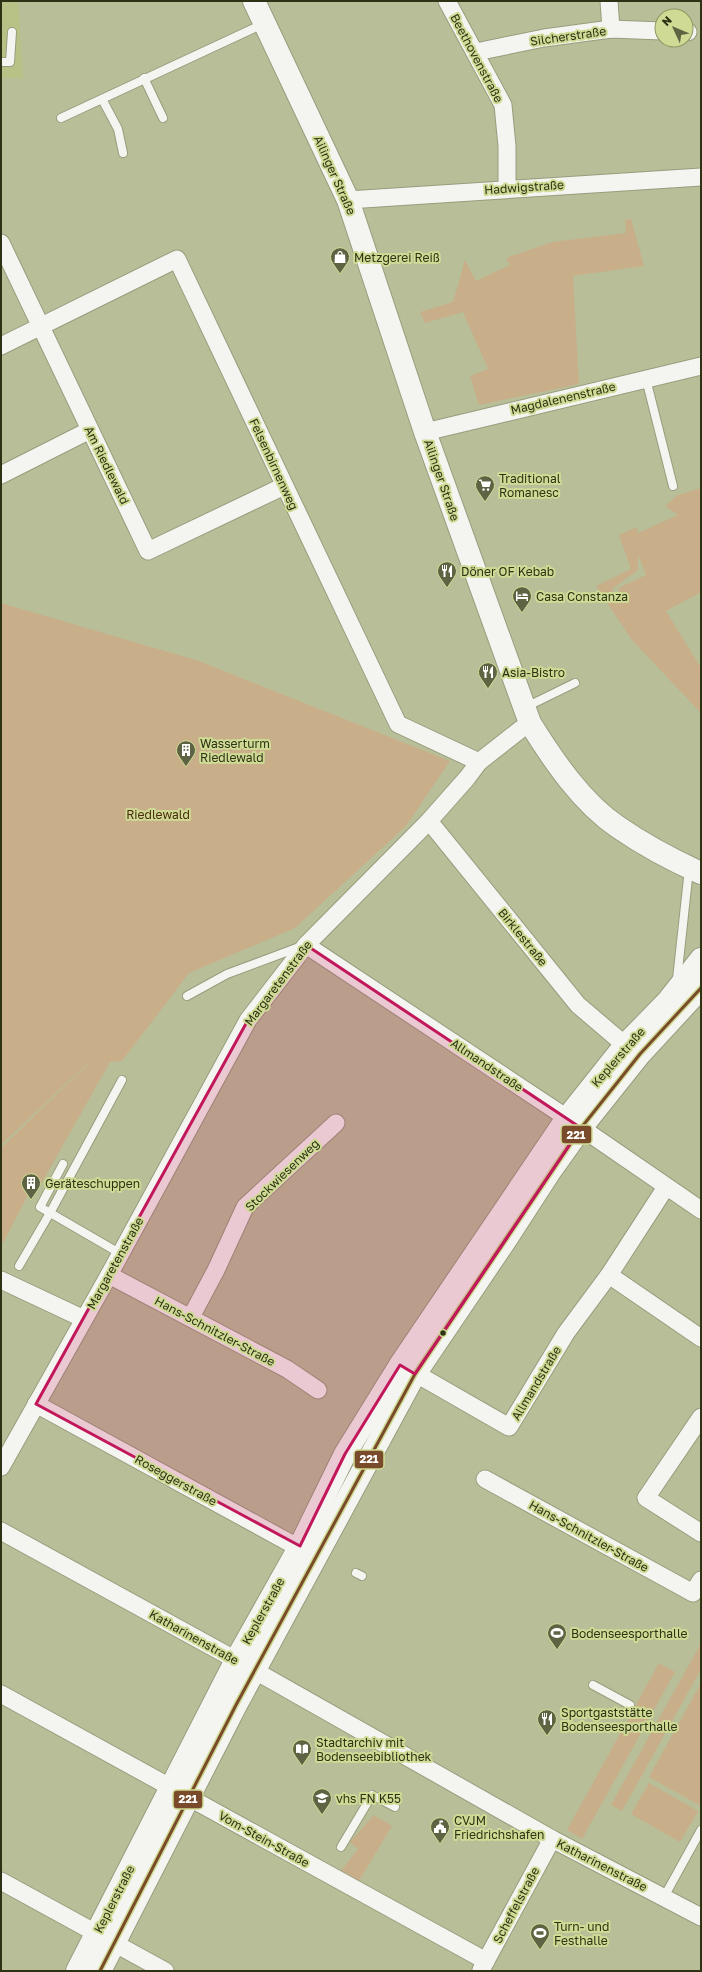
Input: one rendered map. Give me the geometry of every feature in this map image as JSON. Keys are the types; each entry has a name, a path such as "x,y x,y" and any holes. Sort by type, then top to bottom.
{"street":[{"name":"Ailinger Straße","path":"254,1 348,200 425,432 528,716 546,749 570,781 617,827 666,857 695,870"},
{"name":"Beethovenstraße","path":"447,1 476,52 503,105 507,146 507,188"},
{"path":"609,1 611,29"},
{"name":"Silcherstraße","path":"476,52 544,38 611,29 654,31"},
{"name":"Hadwigstraße","path":"348,200 701,176"},
{"name":"Am Riedlewald","path":"1,243 148,551 284,486"},
{"name":"Felsenbirnenweg","path":"42,327 177,260 398,724 479,762"},
{"path":"1,346 42,327"},
{"name":"Magdalenenstraße","path":"425,432 701,366"},
{"path":"1,475 90,430"},
{"name":"Margaretenstraße","path":"1,1467 121,1254 248,1020 306,945 429,820 467,778 479,762 521,729 528,716"},
{"name":"Birklestraße","path":"429,820 578,1004 625,1045"},
{"name":"Allmandstraße","path":"306,945 574,1123 701,1210"},
{"name":"Keplerstraße","path":"180,1792 255,1671 314,1553 345,1454 408,1369 625,1045 667,1002 701,959"},
{"name":"Keplerstraße","path":"574,1123 701,988"},
{"name":"Stockwiesenweg","path":"191,1317 216,1270 245,1207 336,1123"},
{"name":"Allmandstraße","path":"408,1369 509,1427 566,1333 609,1275 666,1187"},
{"name":"Hans-Schnitzler-Straße","path":"109,1275 287,1369 318,1390"},
{"path":"609,1275 701,1338"},
{"name":"Margaretenstraße","path":"1,1280 84,1319"},
{"name":"Roseggerstraße","path":"36,1404 284,1539 314,1553"},
{"path":"701,1417 646,1498 701,1533"},
{"name":"Hans-Schnitzler-Straße","path":"485,1479 698,1590"},
{"name":"Katharinenstraße","path":"1,1531 236,1660 552,1838 701,1917"},
{"name":"Keplerstraße","path":"77,1971 106,1937 180,1792 236,1660 314,1553"},
{"name":"Vom-Stein-Straße","path":"1,1694 180,1792 483,1966"},
{"name":"Scheffelstraße","path":"483,1966 552,1838"},
{"path":"1,1881 106,1937 165,1971"},
{"name":"Keplerstraße","path":"100,1971 106,1937"}],"lane":[{"path":"61,118 144,78 264,24"},
{"path":"1,62 10,62 12,32"},
{"path":"144,78 163,118"},
{"path":"102,99 118,129 123,153"},
{"path":"646,379 673,486"},
{"path":"528,716 575,684"},
{"path":"667,1002 678,976 695,870"},
{"path":"187,996 227,974 306,945"},
{"path":"19,1266 50,1213 122,1080"},
{"path":"63,1164 40,1207 121,1254"},
{"path":"593,1685 630,1705"},
{"path":"341,1847 372,1795 395,1807"},
{"path":"664,1897 701,1830"}],"highlighted area":[{"path":"306,945 581,1128 415,1374 400,1365 345,1454 300,1546 36,1404 248,1020"}],"shaded area":[{"path":"1,1 18,1 23,78 1,78"}],"green space":[{"path":"631,219 644,266 573,276 579,384 479,405 470,376 488,369 463,312 425,323 420,312 453,302 465,260 476,281 510,265 506,258 552,242 626,233 625,220"},
{"path":"701,488 701,592 666,611 701,668 701,713 632,640 596,586 631,569 619,535 637,527 638,533 678,515 665,506 678,495","holes":["638,555 646,575 618,588 622,601 618,604 612,589 638,570"]},
{"name":"Riedlewald","path":"1,603 199,661 450,761 406,826 295,928 189,973 122,1061 110,1062 36,1193 30,1191 3,1243 1,1242 1,1148 86,1066 90,1065 86,1065 1,1145"},
{"path":"701,1643 701,1669 622,1811 611,1805"},
{"path":"659,1663 675,1672 582,1839 567,1830"},
{"path":"701,1683 701,1801 699,1805 649,1777"},
{"path":"649,1783 698,1811 680,1842 631,1814"},
{"path":"374,1815 392,1826 359,1881 340,1872 358,1849 350,1842"}],"transit line":[{"name":"221","path":"100,1971 236,1705 415,1374 581,1128 640,1054 701,988"}],"place":[{"name":"Metzgerei Reiß","path":"340,274"},
{"name":"Traditional Romanesc","path":"485,502"},
{"name":"Döner OF Kebab","path":"447,588"},
{"name":"Casa Constanza","path":"522,613"},
{"name":"Asia-Bistro","path":"488,689"},
{"name":"Wasserturm Riedlewald","path":"186,767"},
{"name":"Geräteschuppen","path":"31,1200"},
{"name":"Bodenseesporthalle","path":"557,1650"},
{"name":"Sportgaststätte Bodenseesporthalle","path":"547,1736"},
{"name":"Stadtarchiv mit Bodenseebibliothek","path":"302,1766"},
{"name":"vhs FN K55","path":"322,1815"},
{"name":"CVJM Friedrichshafen","path":"440,1844"},
{"name":"Turn- und Festhalle","path":"540,1950"}]}
